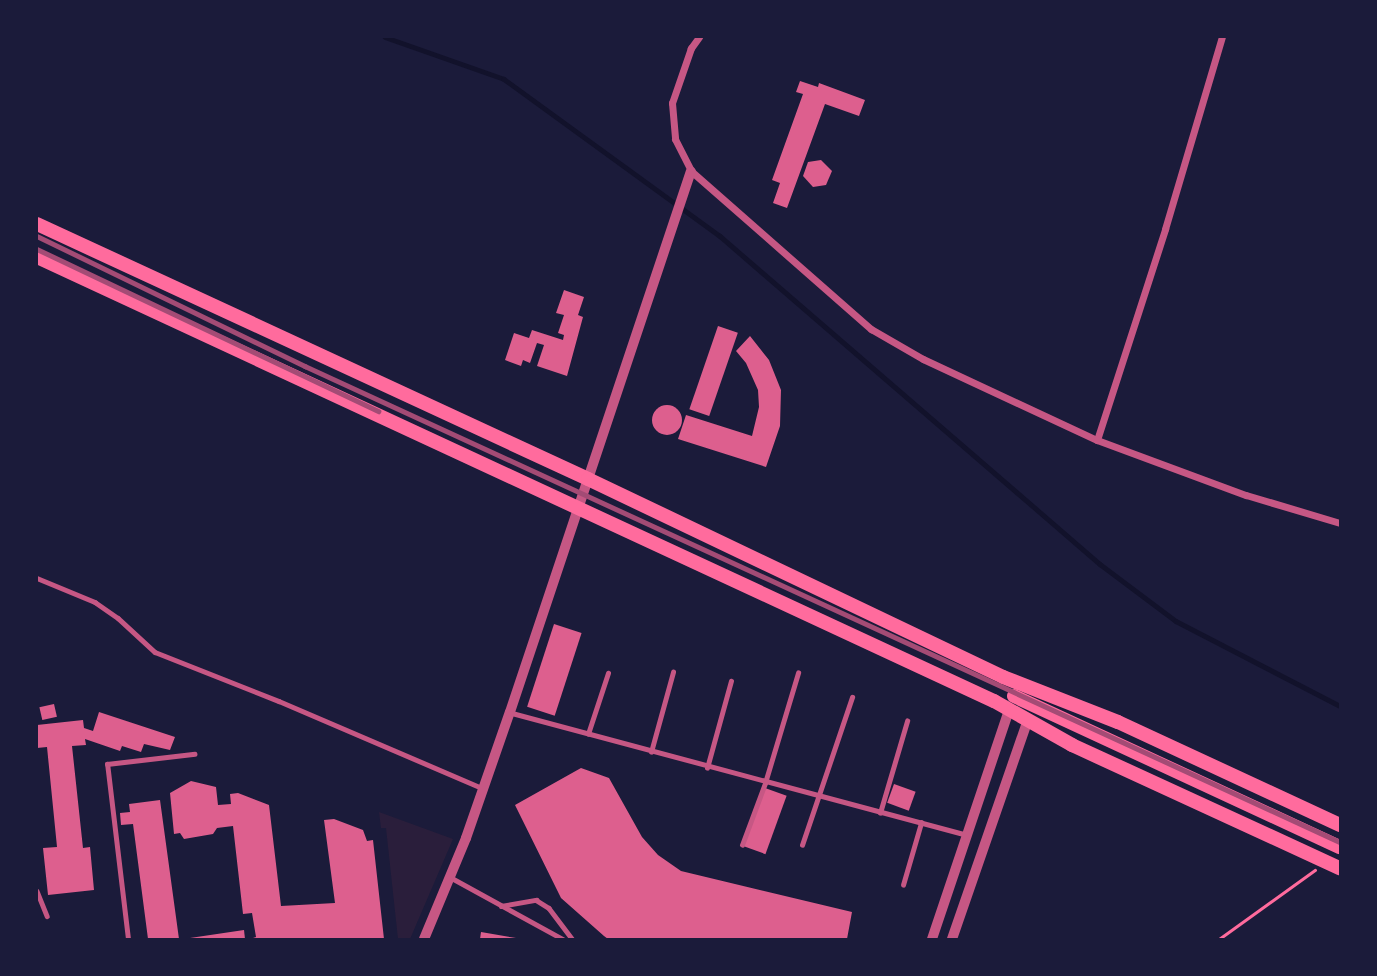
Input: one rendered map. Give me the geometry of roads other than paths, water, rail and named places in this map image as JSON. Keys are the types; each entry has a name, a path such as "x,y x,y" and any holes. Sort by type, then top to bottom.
{"main road":[{"path":"37,224 588,479 1003,677 1118,722 1340,825"},
{"path":"37,257 577,510 994,701 1011,703 1340,848"},
{"path":"1003,677 1011,703 1028,719 1072,746 1340,868"}],"street":[{"path":"699,37 691,48 672,103 676,139 691,171 871,329 923,359 1097,440 1246,495 1340,523"},
{"path":"1097,440 1165,229 1222,37"},
{"path":"424,939 466,838 510,712 691,171"},
{"path":"932,939 1011,703"},
{"path":"952,939 1028,719"},
{"path":"1326,862 1340,848"}],"lane":[{"path":"37,578 95,602 118,618 155,652 279,701 483,788"},
{"path":"651,752 673,672"},
{"path":"588,734 608,673"},
{"path":"742,845 765,783 798,673"},
{"path":"708,768 731,681"},
{"path":"802,845 852,697"},
{"path":"510,712 708,768 968,835"},
{"path":"880,813 907,721"},
{"path":"128,939 107,764 194,754"},
{"path":"903,885 921,823"},
{"path":"450,877 562,939"},
{"path":"37,891 47,916"},
{"path":"500,906 536,901 549,908 572,939"},
{"path":"117,909 124,908"},
{"path":"119,929 126,928"}],"waterway":[{"path":"385,37 504,79 720,236 1100,564 1176,621 1340,706"}],"railway":[{"path":"37,236 305,366 1340,842"},
{"path":"37,249 378,411"}]}
